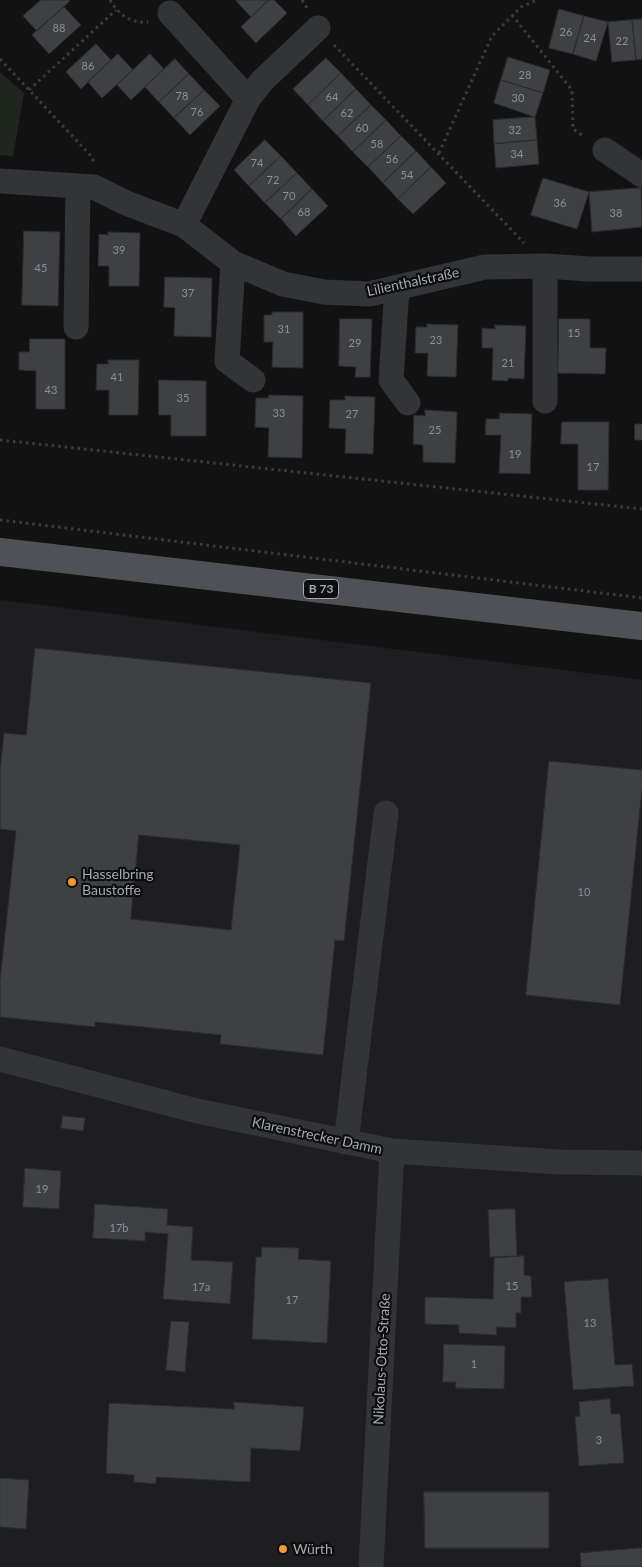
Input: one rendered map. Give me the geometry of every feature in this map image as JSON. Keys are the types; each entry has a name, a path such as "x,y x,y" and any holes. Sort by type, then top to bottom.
{"main road":[{"name":"B 73","path":"0,552 642,626"}],"street":[{"path":"170,13 248,99"},
{"path":"184,225 248,99 262,82 318,28"},
{"path":"604,150 642,175"},
{"name":"Lilienthalstraße","path":"0,181 86,186 184,225 233,263 283,284 324,292 369,294 485,267 546,266 589,269 642,269"},
{"path":"76,327 86,186"},
{"path":"233,263 227,361 253,380"},
{"path":"546,266 546,401"},
{"path":"397,287 391,380 408,403"},
{"path":"346,1142 386,813"},
{"name":"Klarenstrecker Damm","path":"0,1059 197,1111 392,1152 560,1162 642,1163"},
{"name":"Nikolaus-Otto-Straße","path":"371,1567 392,1152"}],"path":[{"path":"110,0 116,10 128,19 142,23 157,21 170,13"},
{"path":"302,0 318,28 546,266"},
{"path":"439,153 492,36 521,7 537,0"},
{"path":"30,90 116,10"},
{"path":"512,15 572,90 573,129 604,150"},
{"path":"0,59 93,158 86,186"},
{"path":"0,440 642,509"},
{"path":"0,520 642,598"}],"shaded area":[{"path":"0,72 24,93 13,156 0,155"},
{"path":"0,600 642,680 642,1567 0,1567"}],"building":[{"path":"41,0 70,1 37,31 23,16"},
{"path":"237,0 269,0 251,17"},
{"path":"269,0 274,0 287,13 256,43 241,27"},
{"path":"64,7 81,25 49,54 32,35"},
{"path":"559,9 584,16 573,54 549,48"},
{"path":"584,16 608,22 596,61 573,54"},
{"path":"642,19 642,59 636,60 632,20"},
{"path":"632,20 636,60 612,62 608,22"},
{"path":"96,44 111,60 81,89 66,72"},
{"path":"118,54 133,70 102,98 88,82"},
{"path":"150,54 164,69 131,100 117,85"},
{"path":"508,57 550,70 543,93 501,80"},
{"path":"326,58 341,73 308,105 293,89"},
{"path":"175,59 189,74 159,102 145,87"},
{"path":"341,73 356,89 323,121 308,105"},
{"path":"189,74 204,90 174,118 159,102"},
{"path":"501,80 543,93 535,117 494,103"},
{"path":"356,89 371,105 338,136 323,121"},
{"path":"204,90 220,106 190,135 174,118"},
{"path":"371,105 386,120 353,152 338,136"},
{"path":"535,117 537,140 494,144 493,120"},
{"path":"386,120 401,136 368,167 353,152"},
{"path":"401,136 416,151 383,183 368,167"},
{"path":"265,140 281,156 249,186 234,170"},
{"path":"537,140 539,164 496,168 494,144"},
{"path":"416,151 431,167 398,199 383,183"},
{"path":"281,156 297,173 265,203 249,186"},
{"path":"431,167 446,183 413,214 398,199"},
{"path":"297,173 312,189 281,219 265,203"},
{"path":"543,178 589,192 577,229 531,215"},
{"path":"641,188 642,227 592,232 589,192"},
{"path":"312,189 328,206 296,236 281,219"},
{"path":"24,231 60,232 58,306 22,305"},
{"path":"108,232 140,233 139,286 109,286 109,266 98,266 99,234 108,235"},
{"path":"165,277 212,278 211,337 174,336 175,308 164,307"},
{"path":"272,312 303,312 303,368 272,367 273,342 264,342 264,315 272,315"},
{"path":"340,319 372,319 370,377 355,377 356,367 339,366"},
{"path":"559,319 590,319 590,348 606,348 605,374 558,373"},
{"path":"427,324 458,325 456,377 427,376 428,353 415,353 416,327 427,327"},
{"path":"495,325 526,326 524,379 492,380 493,348 482,348 482,328 495,329"},
{"path":"30,339 65,339 65,409 36,409 36,371 19,370 19,352 29,352"},
{"path":"108,360 139,360 138,415 109,415 109,390 96,390 97,364 108,364"},
{"path":"159,380 206,381 206,436 171,436 171,415 159,415"},
{"path":"269,395 303,396 302,458 268,457 269,428 255,427 256,398 268,398"},
{"path":"345,396 375,397 373,454 345,453 346,429 329,428 330,400 345,400"},
{"path":"425,410 457,412 455,463 423,462 423,445 413,444 414,415 425,416"},
{"path":"500,413 532,414 530,474 499,473 501,435 485,435 486,419 499,419"},
{"path":"562,422 609,422 608,490 578,490 578,444 561,444"},
{"path":"635,424 642,424 642,440 635,440"},
{"name":"Hasselbring Baustoffe","path":"35,648 371,683 344,941 335,940 323,1055 220,1044 221,1035 95,1022 95,1027 0,1017 0,981 16,831 0,829 0,770 4,733 26,735","holes":["139,835 240,845 231,930 131,919"]},
{"path":"549,761 642,770 642,789 620,1005 526,995"},
{"path":"63,1116 85,1118 83,1131 61,1128"},
{"path":"25,1168 61,1171 59,1209 23,1207"},
{"path":"95,1204 168,1209 167,1225 193,1227 191,1260 233,1262 230,1304 163,1299 168,1234 145,1232 145,1241 93,1238"},
{"path":"515,1209 517,1256 490,1257 488,1210"},
{"path":"262,1247 299,1248 298,1259 331,1261 327,1343 252,1339 256,1257 261,1257"},
{"path":"524,1256 524,1275 531,1276 532,1297 521,1297 521,1313 516,1313 516,1328 496,1327 497,1335 459,1333 459,1325 425,1324 425,1297 493,1299 494,1258"},
{"path":"608,1279 615,1365 632,1364 634,1386 573,1390 564,1282"},
{"path":"171,1321 189,1322 185,1372 166,1370"},
{"path":"444,1344 505,1346 504,1389 455,1388 456,1382 443,1382"},
{"path":"610,1399 611,1414 620,1414 624,1463 579,1466 575,1417 580,1416 579,1402"},
{"path":"234,1402 304,1407 300,1451 251,1448 250,1482 156,1477 156,1484 134,1482 134,1475 106,1473 109,1403 234,1409"},
{"path":"0,1478 29,1480 26,1529 0,1527"},
{"path":"424,1492 549,1492 549,1548 425,1548"},
{"path":"642,1548 642,1567 581,1567 580,1553"}],"place":[{"name":"Hasselbring Baustoffe","path":"72,882"},
{"name":"Würth","path":"283,1549"}]}
